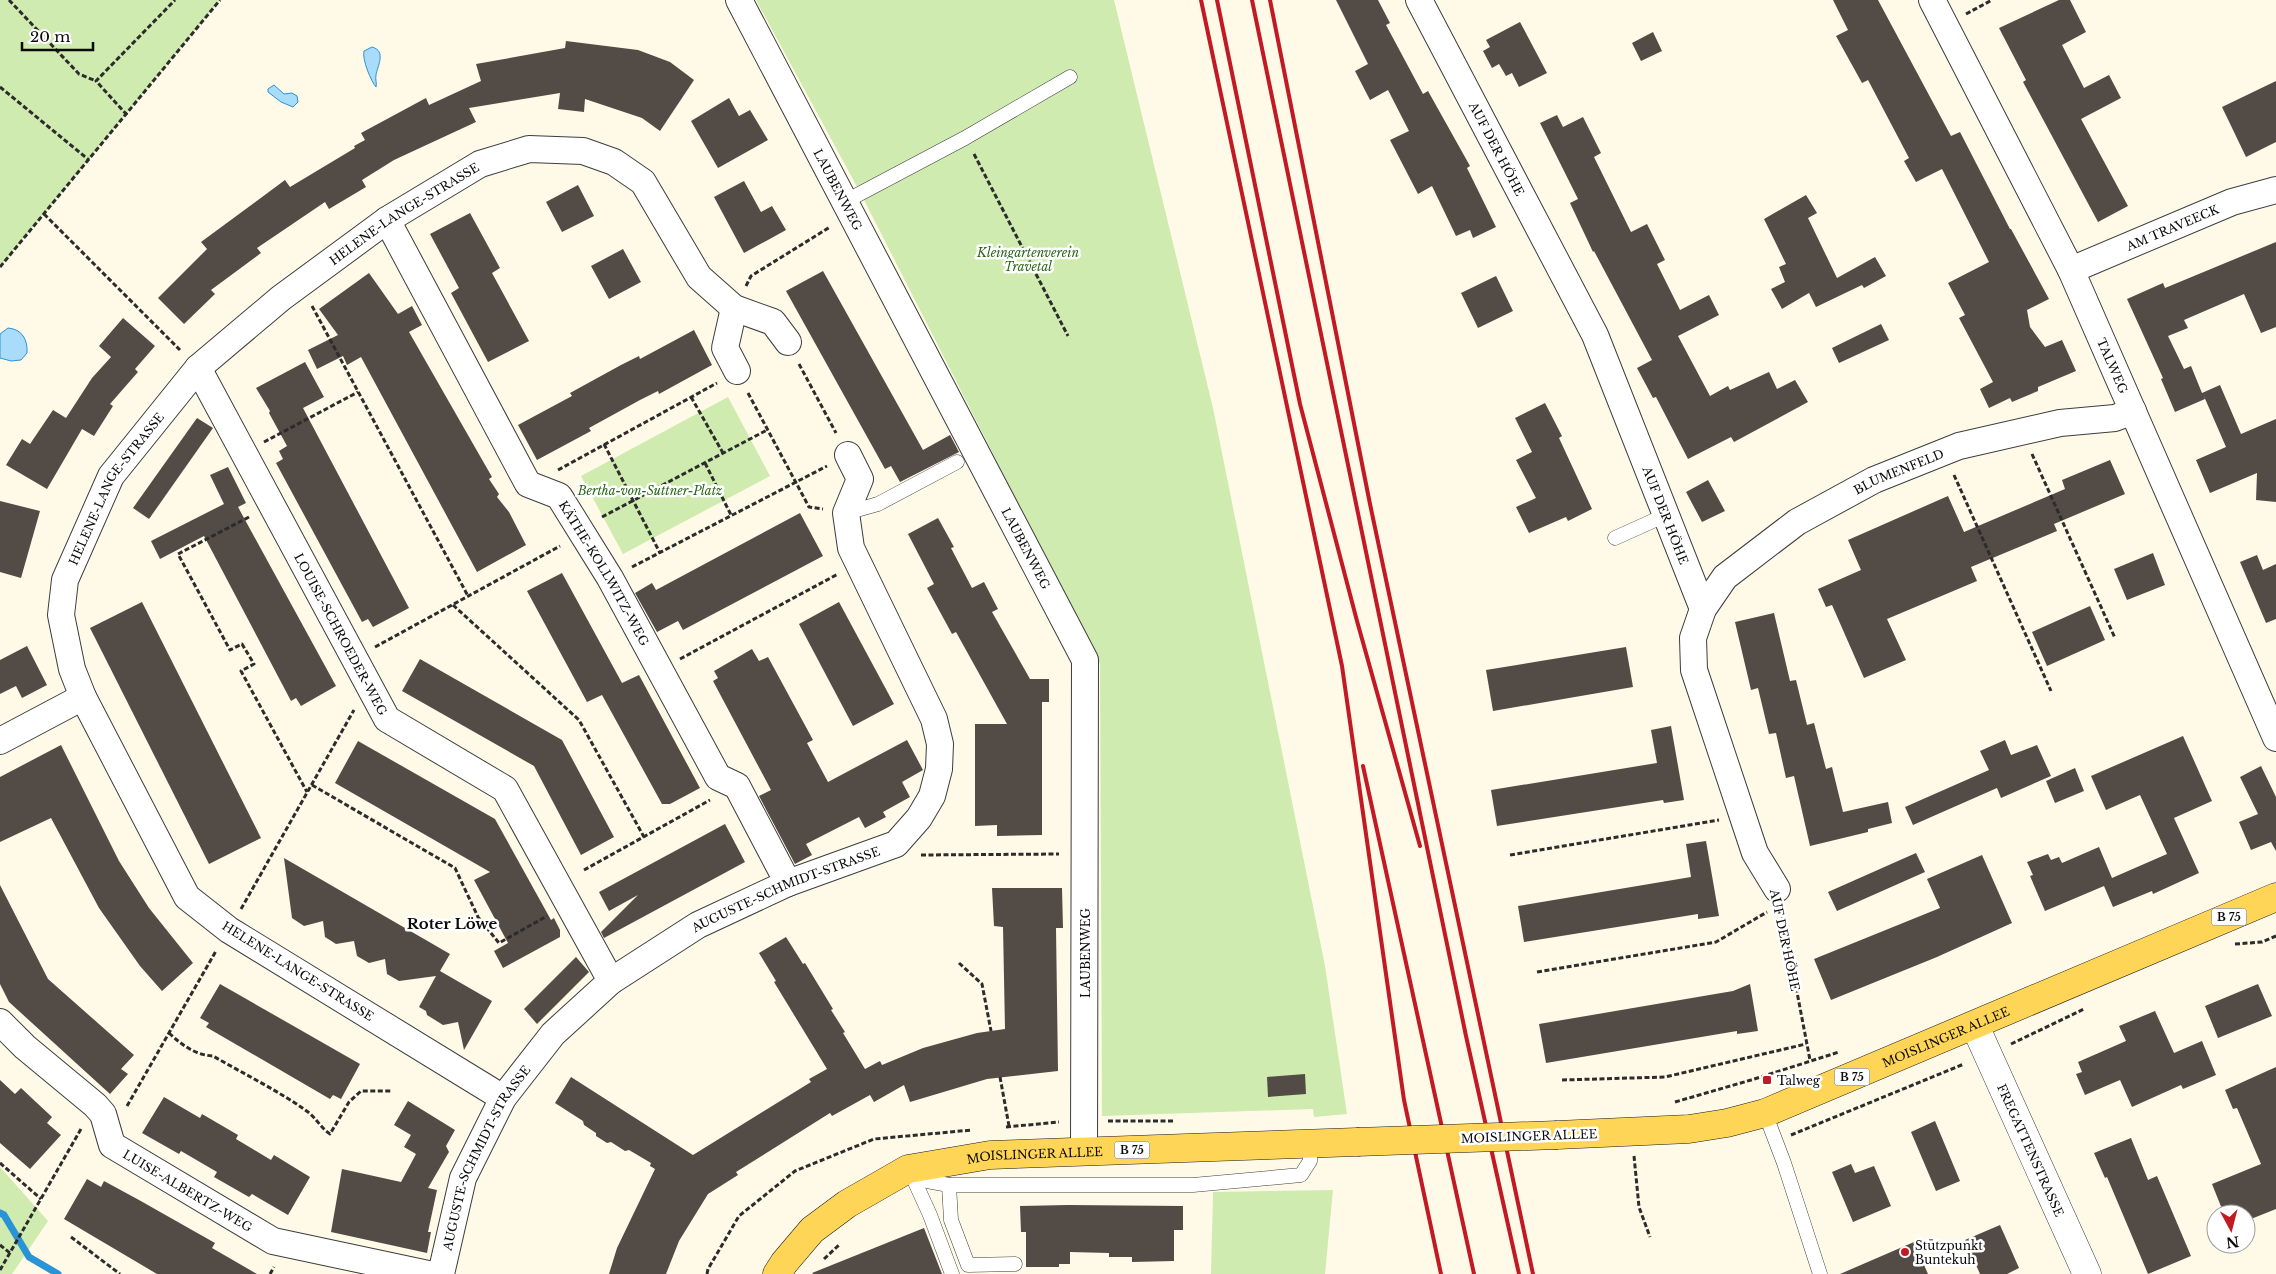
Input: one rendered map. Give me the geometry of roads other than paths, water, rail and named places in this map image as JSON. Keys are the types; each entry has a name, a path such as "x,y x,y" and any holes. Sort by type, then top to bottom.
{"main road":[{"name":"MOISLINGER ALLEE","path":"777,1274 812,1230 847,1204 908,1169 990,1155 1557,1135 1689,1129 1727,1123 1765,1113 1975,1026 2276,897"}],"street":[{"name":"LAUBENWEG","path":"739,0 1085,660 1084,1152"},
{"name":"AUF DER HÖHE","path":"1419,0 1595,335 1703,609 1693,638 1694,670 1742,816 1774,899"},
{"name":"TALWEG","path":"1932,0 2071,270 2276,738"},
{"name":"HELENE-LANGE-STRASSE","path":"503,1098 229,930 188,897 84,697 72,669 61,614 65,580 111,476 198,368 300,284 387,220 480,164 529,149 583,151 614,162 643,182 699,277 734,308 773,322 788,342"},
{"name":"AM TRAVEECK","path":"2071,270 2232,202 2276,190"},
{"name":"KÄTHE-KOLLWITZ-WEG","path":"387,220 528,484 559,496 610,578 718,777 737,786 788,883"},
{"path":"734,308 725,348 737,371"},
{"name":"LOUISE-SCHROEDER-WEG","path":"198,368 387,719 505,789 611,981"},
{"name":"BLUMENFELD","path":"1703,609 1725,577 1797,522 1874,480 1959,446 2060,423 2115,418 2134,411"},
{"path":"846,513 860,479 848,455"},
{"name":"AUGUSTE-SCHMIDT-STRASSE","path":"441,1274 463,1178 503,1098 553,1034 611,981 698,925 788,883 896,844 919,818 932,796 939,768 940,744 934,719 851,548 846,513"},
{"path":"0,741 84,697"},
{"name":"LUISE-ALBERTZ-WEG","path":"0,1022 25,1047 95,1105 103,1114 112,1145 273,1242 428,1274"},
{"name":"FREGATTENSTRASSE","path":"1975,1026 2087,1274"}],"lane":[{"path":"849,208 1070,77"},
{"path":"846,513 878,504 957,462"},
{"path":"1615,538 1666,515"},
{"path":"1765,1113 1784,1163 1820,1274"},
{"path":"908,1169 927,1181 949,1185 1192,1185 1301,1175 1310,1161 1310,1144"},
{"path":"908,1169 930,1215 952,1274"},
{"path":"949,1185 951,1220 968,1265 1015,1264"}],"water":[{"path":"372,47 377,49 380,56 376,87 364,60 364,51"},
{"path":"274,85 284,94 292,93 297,96 298,102 293,107 281,102 268,92 268,89"},
{"path":"8,328 17,330 25,340 27,353 21,360 11,361 0,358 0,334"}],"waterway":[{"path":"0,1213 4,1215 29,1257 58,1274"}],"railway":[{"path":"1201,0 1342,666 1404,1100 1441,1274"},
{"path":"1217,0 1300,404 1357,621 1420,846"},
{"path":"1252,0 1466,1036 1519,1274"},
{"path":"1270,0 1370,504 1533,1274"},
{"path":"1363,766 1474,1274"}],"place":[{"name":"Talweg","path":"1767,1080"},
{"name":"Stützpunkt Buntekuh","path":"1905,1252"}],"district":[{"name":"Roter Löwe","path":"452,923"}],"park label":[{"name":"Kleingartenverein Travetal","path":"1028,259"},
{"name":"Bertha-von-Suttner-Platz","path":"650,490"}]}
